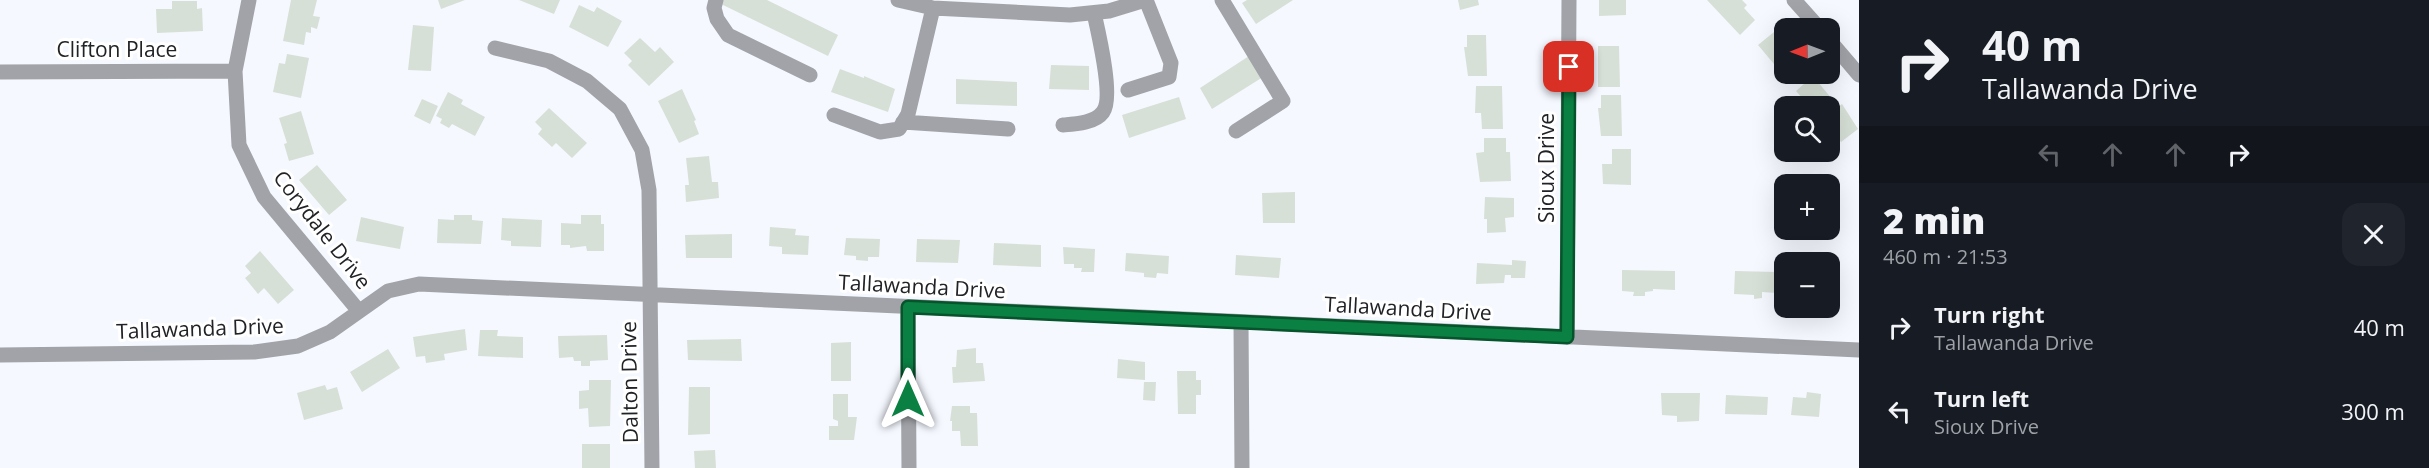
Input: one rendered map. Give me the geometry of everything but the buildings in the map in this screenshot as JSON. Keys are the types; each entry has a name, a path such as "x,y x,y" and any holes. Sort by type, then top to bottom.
{"street":[{"name":"Corydale Drive","path":"249,0 235,71 239,145 264,197 358,310"},
{"path":"716,0 714,9 717,19 728,35 810,75"},
{"path":"898,0 933,8 975,5 1070,15 1109,11 1137,1 1171,63 1169,77 1128,90"},
{"path":"1222,0 1283,101 1236,131"},
{"name":"Sioux Drive","path":"1567,337 1569,0"},
{"path":"1794,0 1810,18"},
{"path":"834,115 880,132 899,129 908,114 933,8"},
{"path":"1063,125 1092,119 1103,111 1105,105 1106,81 1094,13"},
{"name":"Dalton Drive","path":"495,48 549,61 587,81 620,110 642,150 650,190 652,468"},
{"path":"1840,53 1859,75"},
{"name":"Clifton Place","path":"0,72 235,71"},
{"path":"903,122 1008,129"},
{"name":"Tallawanda Drive","path":"0,355 254,352 298,346 330,332 358,310 388,291 419,284 1859,350"},
{"path":"908,307 909,468"},
{"path":"1240,323 1242,468"}],"route":[{"path":"908,399 908,307 1567,337 1569,67"}]}
